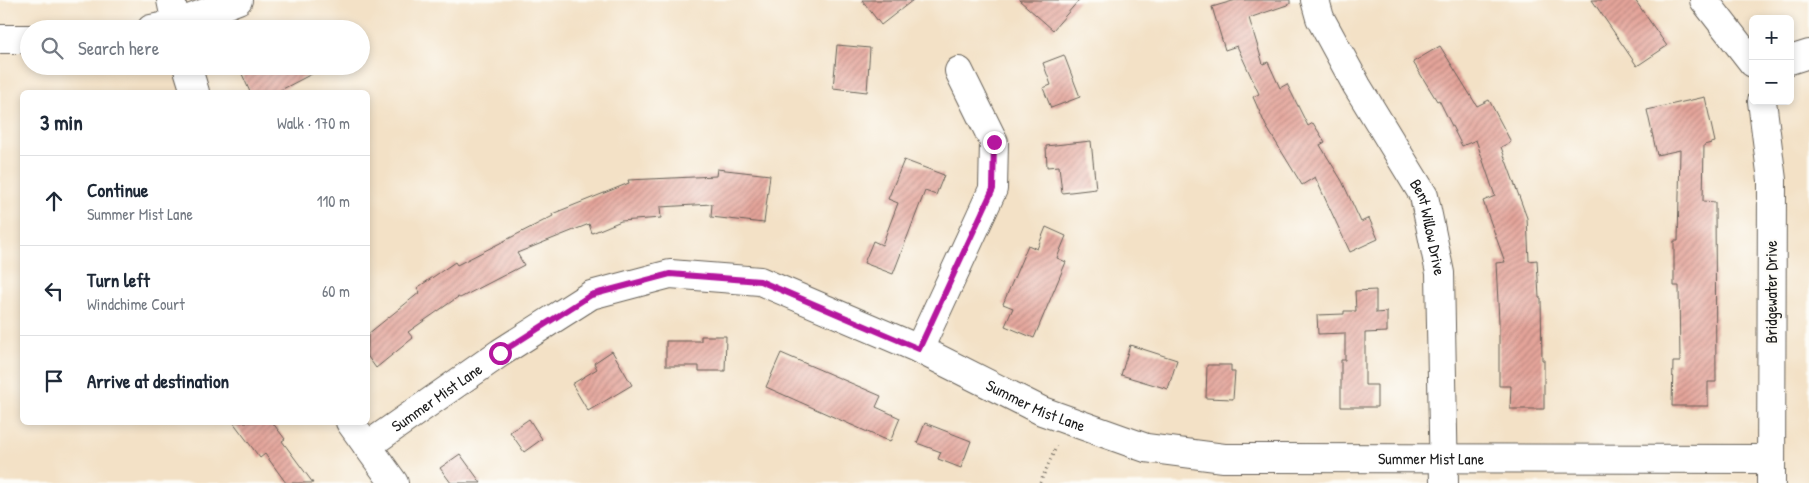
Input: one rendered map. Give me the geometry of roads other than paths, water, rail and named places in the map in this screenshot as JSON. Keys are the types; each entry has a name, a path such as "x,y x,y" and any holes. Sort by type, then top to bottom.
{"street":[{"path":"169,20 238,0"},
{"name":"Bent Willow Drive","path":"1315,0 1320,18 1424,196 1440,273 1444,471"},
{"path":"1704,0 1751,60"},
{"path":"0,39 20,39"},
{"path":"1794,59 1809,54"},
{"path":"919,349 993,189 994,142 959,71"},
{"path":"190,75 194,90"},
{"name":"Bridgewater Drive","path":"1763,105 1772,180 1771,471"},
{"name":"Summer Mist Lane","path":"367,446 500,353 591,295 670,274 760,281 919,349 1042,412 1146,448 1224,458 1444,471 1771,471"},
{"path":"352,425 394,483"}]}
